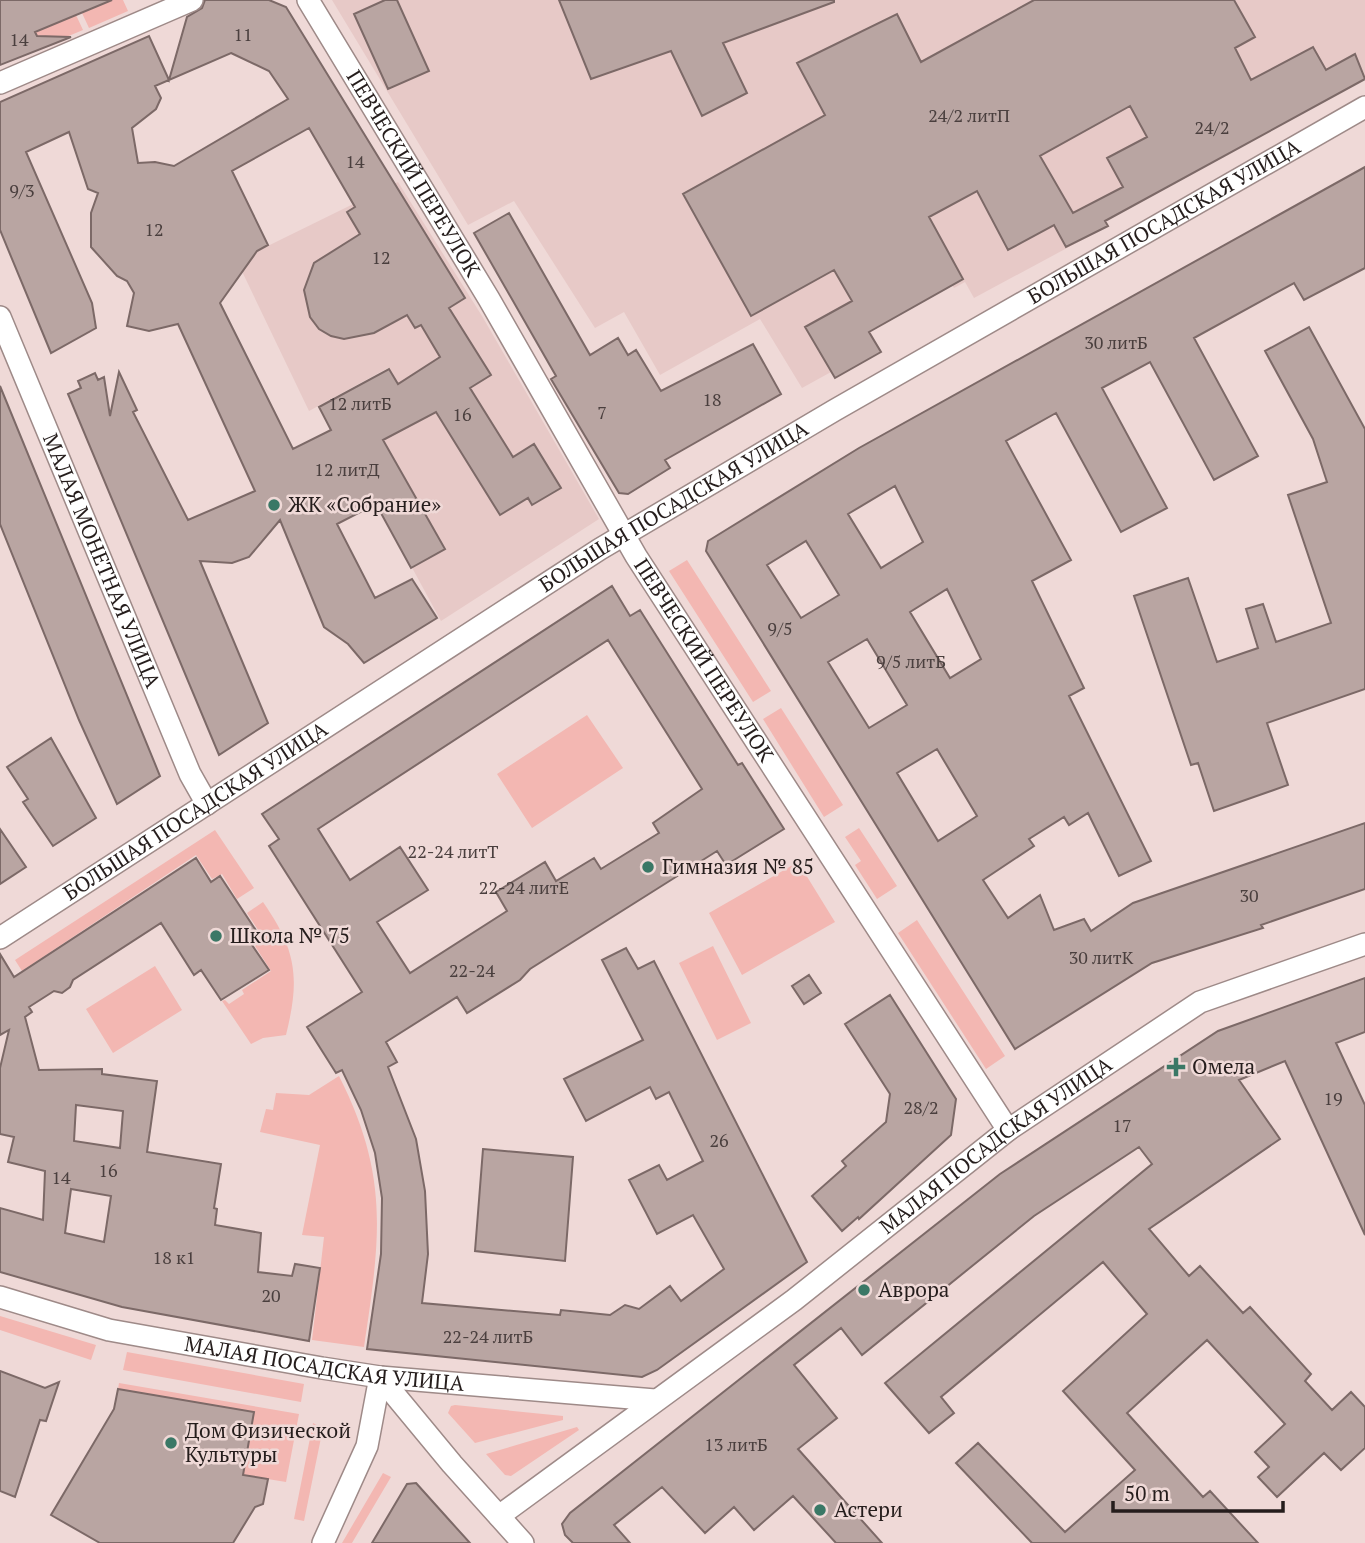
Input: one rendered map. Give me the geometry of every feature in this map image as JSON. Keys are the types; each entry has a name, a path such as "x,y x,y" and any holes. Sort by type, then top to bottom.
{"street":[{"path":"0,83 192,0"},
{"name":"ПЕВЧЕСКИЙ ПЕРЕУЛОК","path":"308,0 489,299 624,536 1008,1130"},
{"name":"БОЛЬШАЯ ПОСАДСКАЯ УЛИЦА","path":"0,938 624,536 828,414 1365,107"},
{"name":"МАЛАЯ МОНЕТНАЯ УЛИЦА","path":"0,317 190,774 207,804"},
{"name":"МАЛАЯ ПОСАДСКАЯ УЛИЦА","path":"499,1516 794,1300 1008,1130 1200,1002 1365,944"},
{"name":"МАЛАЯ ПОСАДСКАЯ УЛИЦА","path":"0,1297 109,1330 380,1377 655,1400"},
{"path":"380,1377 452,1464 523,1543"},
{"path":"323,1543 367,1446 380,1377"}],"shaded area":[{"path":"112,0 123,0 128,11 89,28 82,13"},
{"path":"332,0 1365,0 1365,79 1106,221 1108,226 974,298 965,282 954,288 952,285 870,331 881,352 835,378 831,372 802,388 760,319 660,375 624,312 595,328 514,201 468,225"},
{"path":"76,15 83,30 42,47 35,32"},
{"path":"398,182 482,316 599,519 441,621 339,433 406,397 388,368 309,411 237,261"},
{"path":"687,560 771,691 753,702 669,571"},
{"path":"781,708 843,805 824,817 763,719"},
{"path":"587,715 623,768 532,828 497,774"},
{"path":"859,828 897,886 877,899 855,865 861,861 845,837"},
{"path":"215,830 254,888 237,899 222,874 212,879 196,855 22,971 15,960"},
{"path":"798,862 835,922 742,975 709,913"},
{"path":"263,902 283,935 289,951 294,981 293,997 286,1035 263,1038 251,1044 222,1001 225,1000 229,1004 244,994 242,990 271,971 255,946 264,939 247,913"},
{"path":"917,920 1005,1056 986,1069 898,933"},
{"path":"713,946 751,1023 717,1040 679,963"},
{"path":"155,966 182,1010 113,1053 86,1009"},
{"path":"339,1076 367,1146 377,1209 374,1273 364,1347 312,1340 324,1237 302,1235 320,1145 260,1132 266,1109 273,1110 276,1093 309,1095"},
{"path":"0,1316 96,1345 91,1360 0,1330"},
{"path":"127,1352 304,1384 301,1402 123,1370"},
{"path":"119,1383 299,1414 286,1482 243,1475 254,1412 118,1389"},
{"path":"451,1406 563,1416 563,1420 475,1443 448,1413"},
{"path":"313,1423 323,1428 304,1521 294,1519"},
{"path":"577,1427 579,1430 511,1476 505,1475 486,1454"},
{"path":"383,1473 391,1477 352,1543 342,1543"}],"building":[{"path":"0,0 112,0 35,32 37,36 71,37 0,65"},
{"path":"205,0 269,0 286,7 465,298 449,308 491,375 470,388 513,457 534,444 561,488 532,505 528,498 500,515 436,412 383,440 445,549 411,568 376,504 337,524 375,598 412,579 437,618 364,663 348,644 324,627 280,520 249,557 232,563 200,561 268,723 219,755 68,394 81,388 78,381 95,373 98,380 104,377 110,416 119,372 137,410 133,412 188,520 255,491 178,324 149,331 127,326 134,293 127,281 117,276 91,247 91,213 98,193 88,189 69,132 26,152 92,303 96,328 51,353 0,230 0,102 149,36 169,80 187,17 202,8","holes":["231,53 269,71 288,99 174,166 155,162 138,163 132,128 156,109 161,98 155,86","309,128 355,207 347,212 360,234 314,263 304,290 310,317 319,329 344,339 374,333 407,315 415,328 421,325 440,357 398,384 389,369 319,407 331,430 293,449 220,303 257,251 268,245 232,171"]},
{"path":"385,0 397,0 429,71 388,89 354,14"},
{"path":"559,0 834,2 723,43 747,93 702,116 671,51 591,79"},
{"path":"1034,0 1234,0 1255,37 1235,48 1251,80 1313,47 1326,70 1355,54 1365,79 1105,221 1108,226 1066,247 1054,225 1008,250 977,191 929,217 963,279 869,332 881,352 835,378 805,327 852,301 834,270 751,316 683,194 825,115 797,63 897,14 921,62","holes":["1130,106 1147,137 1107,158 1123,187 1073,213 1040,156"]},
{"path":"1365,167 1365,268 1304,300 1294,283 1194,338 1258,456 1214,480 1150,362 1102,388 1167,508 1121,532 1056,413 1006,441 1071,560 1032,581 1084,688 1069,696 1151,861 1119,876 1088,813 1069,825 1064,817 1029,839 1034,846 983,880 1008,918 1040,895 1054,930 1084,919 1091,931 1133,903 1365,823 1365,889 1261,925 1263,928 1152,963 1015,1049 706,551 708,541 859,448","holes":["895,486 923,542 881,568 848,514","806,541 839,595 801,618 767,565","947,589 981,659 950,678 910,612","867,639 907,705 869,728 828,662","937,749 977,816 938,841 897,773"]},
{"path":"509,213 590,355 618,338 628,355 636,350 661,391 753,344 781,394 665,460 670,468 628,494 619,493 551,379 556,376 474,233"},
{"path":"1309,327 1365,429 1365,689 1267,723 1288,785 1214,811 1198,763 1191,765 1134,596 1188,578 1217,662 1258,648 1246,609 1263,604 1276,642 1331,623 1288,495 1327,482 1313,439 1265,351"},
{"path":"0,386 160,776 117,804 79,720 0,524"},
{"path":"612,586 630,616 640,610 738,765 742,763 784,829 726,865 717,851 530,969 520,980 467,1013 457,997 386,1042 397,1062 388,1067 416,1139 425,1191 428,1254 422,1303 560,1315 561,1310 610,1315 625,1305 639,1309 670,1286 681,1301 724,1269 693,1215 657,1234 629,1180 659,1165 667,1180 703,1161 669,1092 656,1099 650,1087 586,1121 564,1079 643,1040 602,960 626,948 638,969 654,961 807,1262 657,1370 642,1377 367,1349 381,1254 382,1198 375,1153 361,1110 342,1070 336,1073 307,1027 362,992 269,846 279,839 262,814","holes":["608,640 702,789 653,823 659,833 601,869 594,858 556,881 545,862 496,892 507,911 410,973 377,922 428,890 400,847 350,880 318,829"]},
{"path":"51,738 96,818 53,846 23,802 28,799 7,767"},
{"path":"0,829 26,867 0,884"},
{"path":"196,858 211,882 220,876 261,938 252,945 269,970 221,1000 201,970 194,975 161,923 73,980 70,987 62,993 54,991 29,1007 32,1012 25,1017 39,1070 102,1069 102,1074 157,1081 147,1152 221,1164 214,1208 217,1209 215,1225 261,1233 258,1272 292,1276 295,1264 320,1268 309,1341 122,1307 0,1272 0,1208 43,1220 45,1171 8,1162 14,1137 0,1134 0,1068 9,1030 0,1035 0,954 14,977","holes":["76,1105 123,1111 120,1148 74,1141","71,1189 111,1196 104,1242 65,1233"]},
{"path":"809,975 821,993 804,1004 792,986"},
{"path":"1365,978 1365,1032 1336,1043 1365,1105 1365,1235 1285,1061 1239,1080 1280,1139 1149,1229 1189,1276 1200,1266 1243,1313 1250,1307 1311,1374 1305,1381 1332,1410 1351,1392 1365,1407 1365,1448 1341,1470 1324,1453 1277,1497 1258,1477 1269,1467 1255,1452 1285,1424 1207,1340 1127,1413 1203,1497 1210,1491 1258,1543 1032,1543 956,1463 978,1443 1065,1532 1135,1470 1063,1391 1147,1314 1103,1262 941,1397 954,1413 929,1433 885,1383 1152,1164 1139,1147 1034,1216 862,1355 841,1328 794,1365 837,1418 798,1449 882,1543 836,1543 793,1496 754,1530 734,1507 705,1533 662,1487 614,1525 630,1543 573,1543 565,1535 562,1524 570,1513 1000,1174 1218,1031"},
{"path":"890,995 956,1099 951,1135 859,1219 858,1217 842,1231 812,1196 846,1166 842,1161 886,1122 890,1094 845,1024"},
{"path":"483,1149 573,1157 565,1261 475,1251"},
{"path":"0,1371 45,1388 59,1382 46,1421 40,1420 15,1497 0,1491"},
{"name":"Дом Физической Культуры","path":"118,1389 254,1412 243,1475 268,1479 263,1504 255,1507 233,1543 100,1543 51,1515 114,1409"},
{"path":"416,1483 470,1543 372,1543 407,1484"}],"place":[{"name":"ЖК «Собрание»","path":"274,505"},
{"name":"Гимназия № 85","path":"648,867"},
{"name":"Школа № 75","path":"216,936"},
{"name":"Омела","path":"1176,1067"},
{"name":"Аврора","path":"864,1290"},
{"name":"Дом Физической Культуры","path":"171,1443"},
{"name":"Астери","path":"820,1510"}]}
